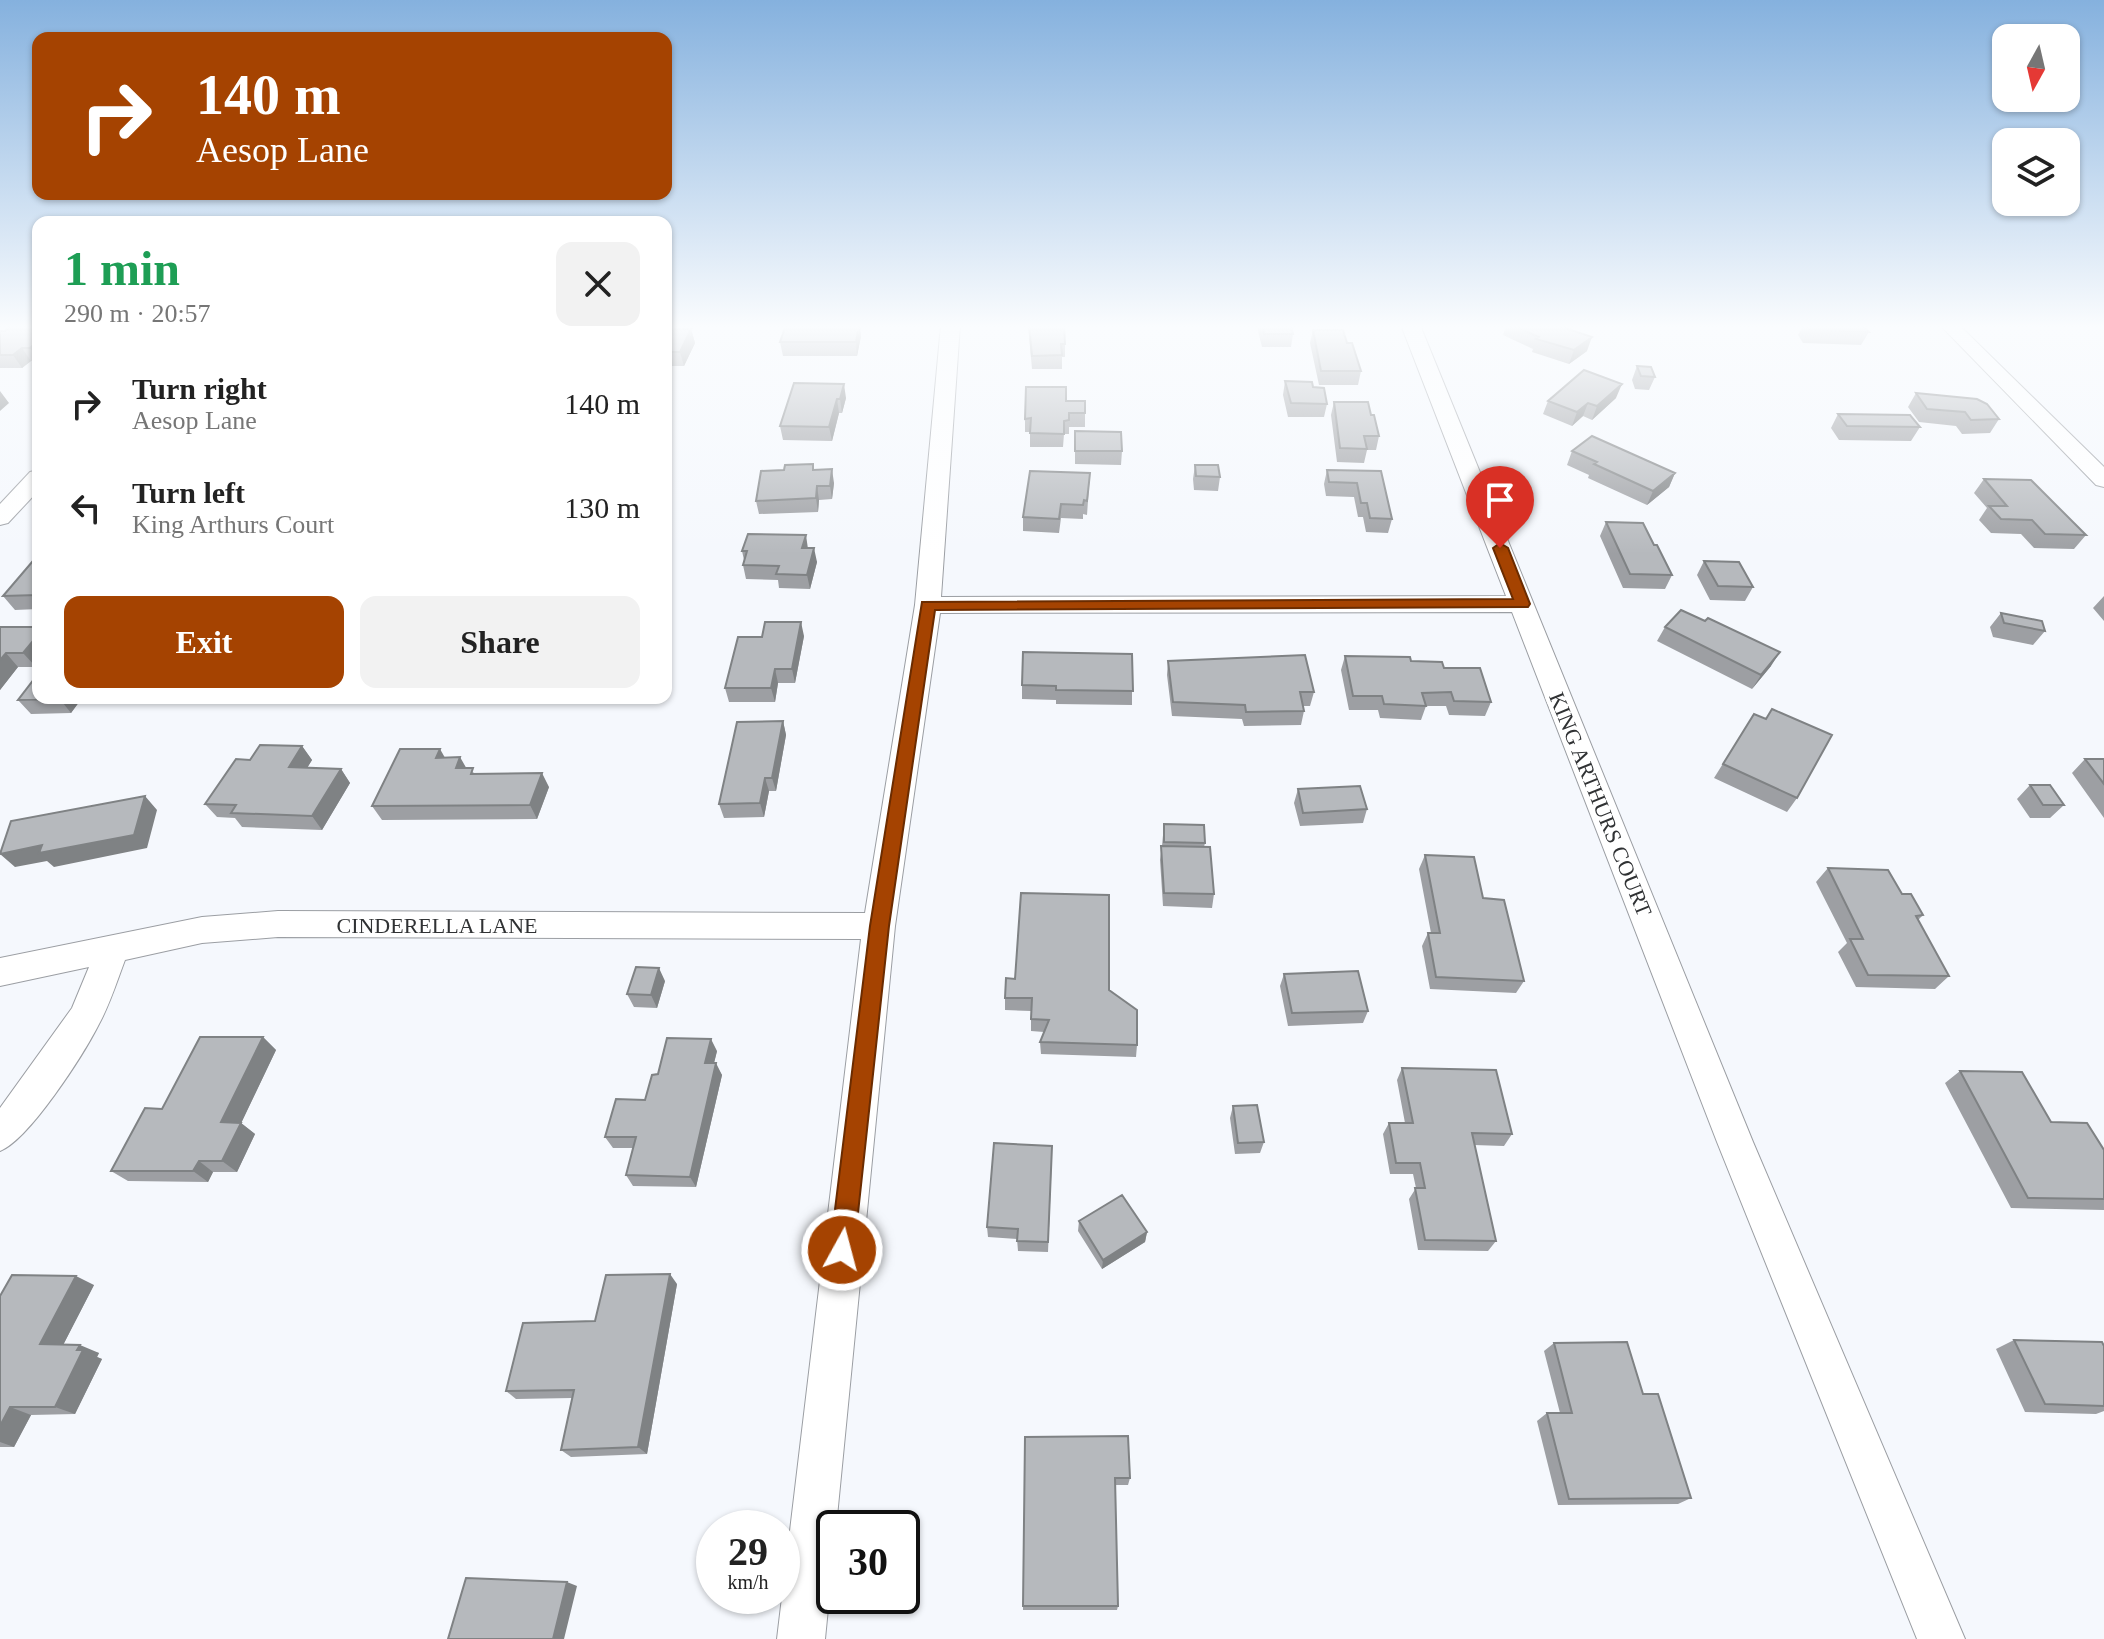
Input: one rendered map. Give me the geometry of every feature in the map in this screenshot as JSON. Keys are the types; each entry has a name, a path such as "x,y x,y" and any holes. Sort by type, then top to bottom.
{"street":[{"path":"801,1639 879,926 928,605 944,401"},
{"name":"KING ARTHURS COURT","path":"1441,401 1735,1142 1941,1639"},
{"path":"2025,401 2104,480"},
{"path":"0,518 32,483"},
{"path":"928,605 1522,604"},
{"name":"CINDERELLA LANE","path":"0,972 202,930 278,924 879,926"},
{"path":"0,1134 17,1116 86,1016 113,949"}],"building":[{"path":"788,401 836,401 829,427 780,426"},
{"path":"1026,401 1085,401 1085,413 1069,413 1069,420 1064,421 1064,434 1030,433 1031,418 1025,419"},
{"path":"1327,401 1327,404 1291,403"},
{"path":"1549,401 1602,401 1597,406 1588,403 1577,412"},
{"path":"1922,401 1982,401 1999,419 1971,420 1965,412 1927,409"},
{"path":"1334,402 1368,402 1379,436 1364,436 1367,449 1340,448"},
{"path":"1838,414 1910,415 1920,427 1847,426"},
{"path":"1075,431 1121,432 1122,451 1075,451"},
{"path":"1592,436 1675,473 1653,491 1572,451"},
{"path":"813,464 813,470 832,469 830,486 817,486 816,498 756,501 761,471 784,470 785,465"},
{"path":"1195,465 1218,465 1220,477 1196,476"},
{"path":"1327,470 1381,471 1392,519 1370,518 1367,503 1361,503 1357,483 1329,482"},
{"path":"1030,471 1090,473 1087,501 1084,500 1083,505 1061,504 1059,519 1023,517"},
{"path":"1984,479 2031,480 2086,535 2045,534 2032,520 2001,519 1989,506 2007,506"},
{"path":"1606,522 1643,523 1672,575 1630,574"},
{"path":"748,534 806,535 802,548 814,548 807,575 776,574 779,566 743,565 747,551 742,551"},
{"path":"1704,561 1739,562 1753,587 1718,586"},
{"path":"32,562 32,595 3,596"},
{"path":"1681,610 1705,621 1708,618 1780,652 1761,675 1665,627"},
{"path":"2001,613 2042,621 2045,631 2004,623"},
{"path":"765,622 801,622 792,669 775,669 771,688 725,688 738,637 762,637"},
{"path":"0,627 32,627 32,642 23,653 6,653 0,660"},
{"path":"1023,652 1132,654 1133,691 1056,690 1056,686 1022,685"},
{"path":"1305,655 1314,692 1300,692 1304,711 1246,712 1245,705 1173,702 1168,661"},
{"path":"1345,656 1410,657 1411,661 1442,662 1444,668 1480,668 1491,702 1454,701 1451,692 1422,693 1426,706 1384,704 1382,696 1353,696"},
{"path":"32,682 32,700 18,700"},
{"path":"1772,709 1832,735 1797,798 1723,764 1754,714 1766,719"},
{"path":"783,721 772,778 765,778 760,803 719,804 737,722"},
{"path":"260,745 302,746 289,767 341,769 312,816 231,813 236,805 205,804 236,759 250,760"},
{"path":"400,749 440,749 436,758 460,757 456,768 473,768 471,774 542,773 530,805 372,806"},
{"path":"2085,759 2104,759 2104,784"},
{"path":"2030,785 2050,785 2064,805 2043,805"},
{"path":"1360,786 1367,809 1303,813 1298,789"},
{"path":"145,796 134,835 39,853 42,845 0,854 11,821"},
{"path":"1164,824 1204,825 1205,843 1164,842"},
{"path":"1161,846 1210,847 1214,894 1164,893"},
{"path":"1425,855 1474,857 1483,898 1504,900 1524,981 1436,977 1428,933 1440,933"},
{"path":"1828,868 1888,870 1902,894 1911,894 1923,915 1916,916 1949,976 1868,975 1850,939 1863,939"},
{"path":"1021,893 1109,895 1109,990 1137,1010 1137,1045 1040,1042 1049,1020 1031,1019 1032,998 1005,998 1006,978 1015,979"},
{"path":"636,967 659,968 651,995 627,994"},
{"path":"1358,971 1368,1011 1292,1013 1284,974"},
{"path":"200,1037 263,1037 221,1122 241,1123 222,1161 199,1161 193,1171 111,1171 145,1108 162,1109"},
{"path":"667,1038 711,1039 705,1063 716,1063 690,1177 626,1175 636,1137 605,1137 616,1099 645,1100 652,1075 658,1074"},
{"path":"1402,1068 1496,1070 1512,1134 1472,1133 1496,1241 1425,1240 1415,1188 1425,1188 1420,1163 1396,1163 1389,1123 1413,1123"},
{"path":"1960,1071 2022,1072 2051,1122 2087,1123 2104,1150 2104,1199 2028,1198"},
{"path":"1257,1105 1264,1142 1238,1143 1233,1106"},
{"path":"994,1143 1052,1146 1048,1242 1017,1241 1018,1229 987,1227"},
{"path":"1122,1195 1147,1232 1103,1260 1079,1221"},
{"path":"670,1274 638,1447 561,1450 574,1390 506,1391 523,1323 595,1321 606,1275"},
{"path":"12,1275 76,1276 40,1344 80,1345 77,1350 83,1350 55,1407 10,1407 0,1426 0,1296"},
{"path":"2014,1340 2102,1342 2104,1406 2045,1404"},
{"path":"1627,1342 1643,1394 1658,1394 1691,1498 1569,1499 1547,1413 1572,1413 1554,1343"},
{"path":"1128,1436 1130,1478 1115,1478 1118,1606 1023,1606 1025,1437"},
{"path":"466,1578 567,1582 553,1639 448,1639"}],"route":[{"path":"842,1250 879,926 928,605 1522,604 1500,548"}]}
